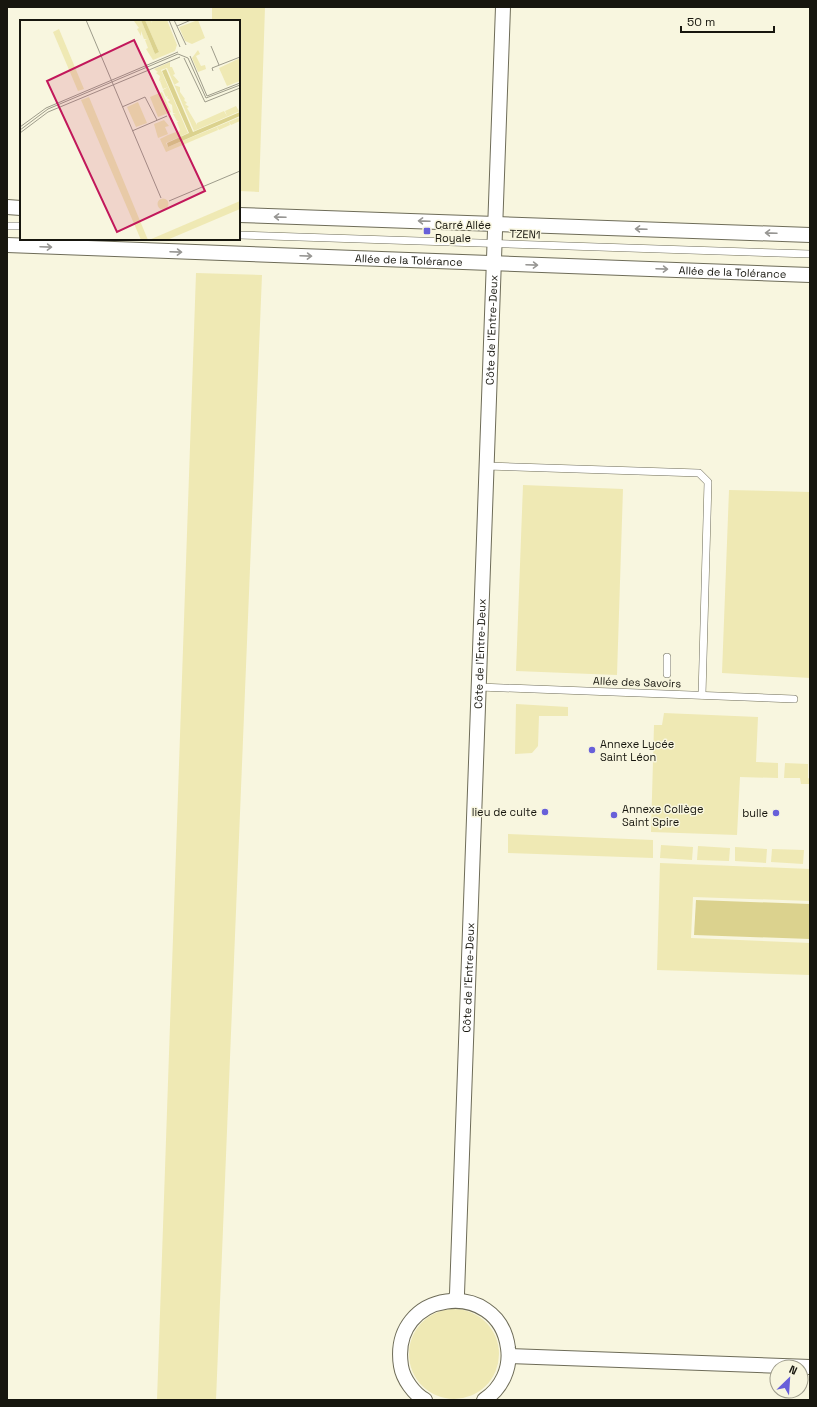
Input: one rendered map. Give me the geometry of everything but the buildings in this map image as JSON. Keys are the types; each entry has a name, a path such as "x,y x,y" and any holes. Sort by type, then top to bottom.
{"street":[{"name":"Côte de l'Entre-Deux","path":"455,1300 457,1294 503,7"},
{"path":"7,207 20,208"},
{"path":"240,216 810,235"},
{"name":"Allée de la Tolérance","path":"7,245 810,275"},
{"path":"425,1400 410,1386 402,1371 400,1354 402,1337 410,1322 422,1310 438,1302 455,1300 472,1303 487,1311 500,1323 507,1339 509,1356 506,1373 498,1388 484,1400"},
{"path":"509,1356 810,1367"}],"lane":[{"path":"7,226 20,226"},
{"name":"TZEN1","path":"240,235 810,254"},
{"path":"486,466 699,473 708,482 702,695"},
{"path":"667,657 667,674"},
{"name":"Allée des Savoirs","path":"479,687 794,699"}],"shaded area":[{"path":"212,7 265,7 259,192 240,191 240,20 212,20"},
{"path":"196,273 262,275 216,1400 157,1400"},
{"path":"523,485 623,489 617,675 516,671"},
{"path":"729,490 810,492 810,678 722,673"},
{"path":"516,704 568,707 568,716 539,716 538,746 532,753 515,754"},
{"path":"664,713 758,717 756,762 778,763 778,778 740,777 737,835 651,832 654,725 662,725"},
{"path":"785,763 808,764 808,778 810,779 810,784 801,784 800,778 784,778"},
{"path":"508,834 653,840 653,858 508,853"},
{"path":"661,845 693,847 692,860 660,858"},
{"path":"698,846 730,848 729,861 697,860"},
{"path":"735,847 767,849 766,863 735,861"},
{"path":"772,849 804,850 803,864 771,862"},
{"path":"660,863 810,869 810,901 693,897 691,938 810,943 810,975 657,970"},
{"path":"696,900 810,904 810,939 694,935"},
{"path":"454,1309 471,1312 486,1322 496,1337 499,1354 496,1371 486,1386 471,1396 454,1399 437,1396 422,1386 412,1371 409,1354 412,1337 422,1322 437,1312"}],"place":[{"name":"Carré Allée Royale","path":"427,231"},
{"name":"Annexe Lycée Saint Léon","path":"592,750"},
{"name":"lieu de culte","path":"545,812"},
{"name":"bulle","path":"776,813"},
{"name":"Annexe Collège Saint Spire","path":"614,815"}]}
